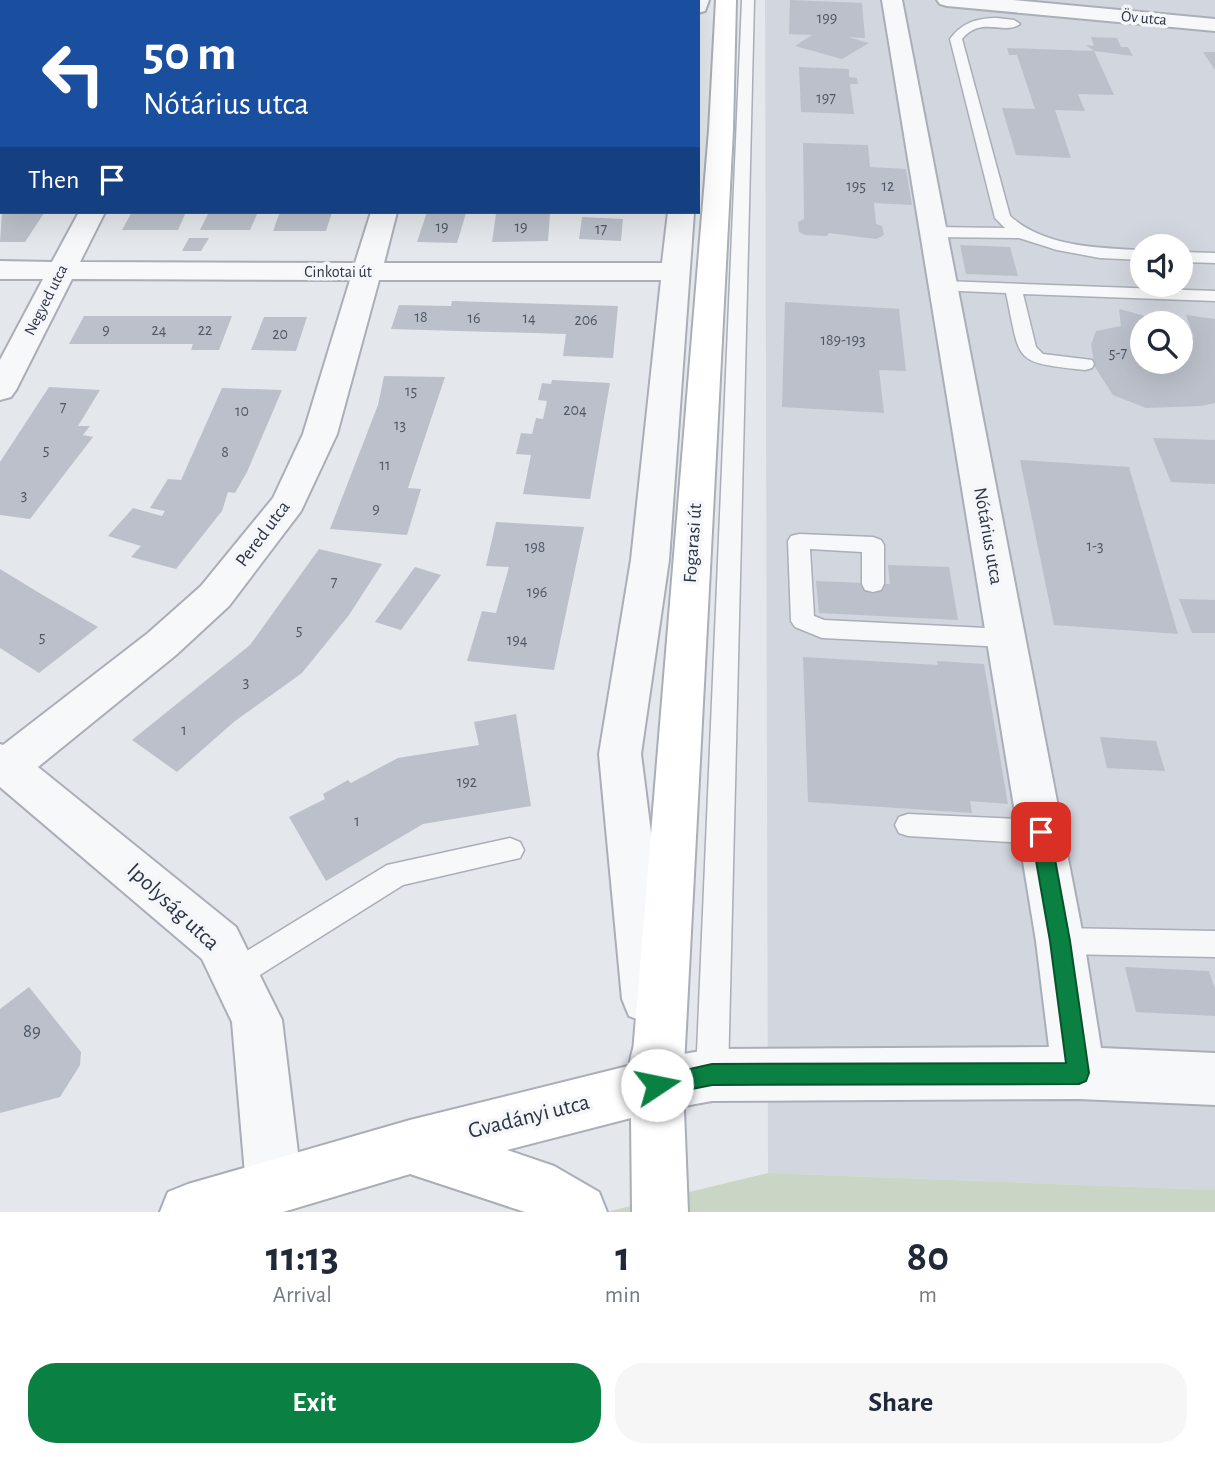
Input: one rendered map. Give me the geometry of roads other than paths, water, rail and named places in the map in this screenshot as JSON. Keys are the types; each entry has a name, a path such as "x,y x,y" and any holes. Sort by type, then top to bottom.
{"main road":[{"name":"Fogarasi út","path":"660,1212 657,1085 721,130 726,0"},
{"name":"Gvadányi utca","path":"188,1212 410,1147 657,1085"},
{"path":"410,1147 534,1186 579,1212"}],"street":[{"name":"Nótárius utca","path":"892,0 1060,941 1079,1073"},
{"name":"Öv utca","path":"947,0 1215,25"},
{"name":"Negyed utca","path":"0,390 91,214"},
{"name":"Pered utca","path":"4,764 162,645 215,596 288,503 320,435 383,214"},
{"name":"Fogarasi út","path":"657,1085 621,754 650,560 681,214"},
{"name":"Cinkotai út","path":"0,270 676,272"},
{"name":"Ipolyság utca","path":"4,764 219,943 257,1020 274,1186"},
{"name":"Gvadányi utca","path":"657,1085 712,1074 1079,1073 1215,1079"}],"lane":[{"path":"712,1074 748,0"},
{"path":"1014,24 986,21 964,27 956,39 1003,218 1020,233"},
{"path":"933,232 1020,233 1057,246 1130,254"},
{"path":"1193,257 1215,258"},
{"path":"943,286 1215,296"},
{"path":"1013,288 1027,349 1038,359 1085,365"},
{"path":"873,584 873,545 799,541 803,621 822,629 875,623 1006,638"},
{"path":"908,825 1041,832"},
{"path":"234,975 397,874 510,850"},
{"path":"1060,941 1215,944"}]}
